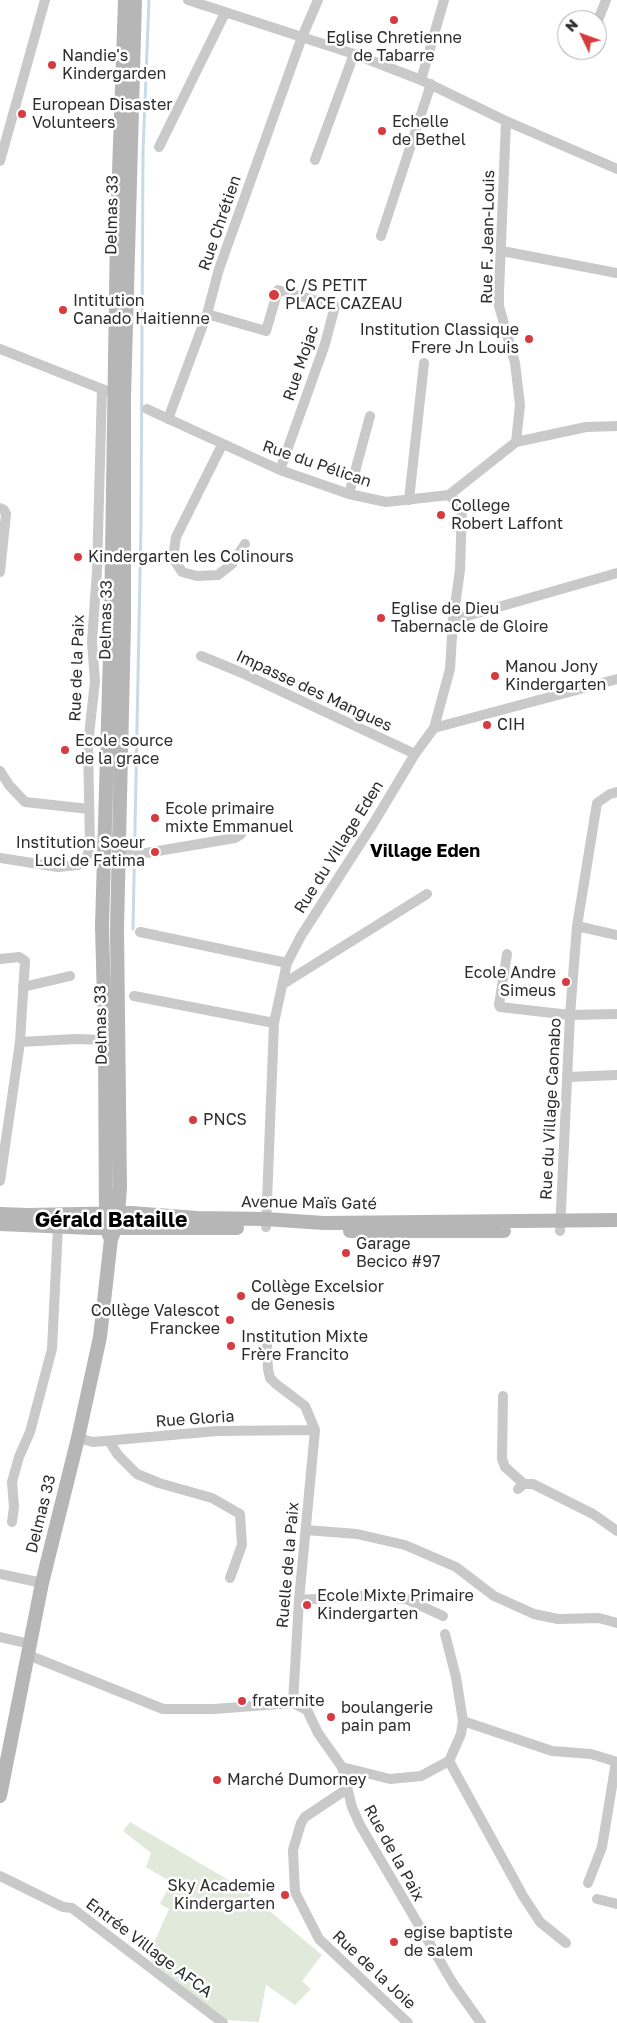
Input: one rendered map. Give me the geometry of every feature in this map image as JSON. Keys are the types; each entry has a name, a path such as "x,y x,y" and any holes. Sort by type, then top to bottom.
{"main road":[{"name":"Delmas 33","path":"0,1796 42,1583 78,1438 100,1337 111,1231 112,1213 102,926 111,620 117,230 125,0"},
{"name":"Delmas 33","path":"112,1213 120,1188 117,928 124,614 113,393 134,0"},
{"name":"Avenue Maïs Gaté","path":"0,1214 112,1213 380,1232 560,1226 617,1220"},
{"name":"Avenue Maïs Gaté","path":"0,1224 58,1226 111,1231 265,1223"},
{"name":"Avenue Maïs Gaté","path":"560,1226 617,1229"}],"street":[{"path":"0,161 45,0"},
{"path":"188,0 225,14 354,54 426,82 506,121 617,169"},
{"name":"Rue Chrétien","path":"168,419 207,314 219,269 302,37 318,0"},
{"path":"381,236 426,82 444,0"},
{"path":"158,147 225,14"},
{"path":"315,160 354,54"},
{"name":"Rue F. Jean-Louis","path":"506,121 500,306 516,363 520,405 516,442"},
{"path":"502,251 617,273"},
{"name":"Rue Mojac","path":"207,314 266,331 278,290 336,306 325,344 280,470"},
{"path":"0,350 113,393"},
{"path":"409,500 424,362"},
{"name":"Rue de la Paix","path":"0,858 58,867 78,865 86,859 90,847 88,744 95,682 92,642 113,393"},
{"name":"Rue du Pélican","path":"148,409 222,445 280,470 349,494 386,502 449,495"},
{"path":"349,494 370,416"},
{"path":"449,495 516,442 586,427 617,426"},
{"path":"222,445 176,537 173,558 182,572 197,576 218,575 232,564 246,544"},
{"name":"Rue du Village Eden","path":"265,1223 274,1024 287,963 301,936 373,824 415,754 434,728 450,669 452,620 460,570 462,507 449,495"},
{"path":"0,572 3,511"},
{"path":"452,620 617,573"},
{"name":"Impasse des Mangues","path":"201,656 415,754"},
{"path":"434,728 617,680"},
{"path":"0,771 9,785 26,802 89,809"},
{"name":"Rue du Village Caonabo","path":"560,1226 570,1015 577,926 597,803 610,794 617,792"},
{"path":"119,855 134,855 236,838 241,834 244,827"},
{"path":"282,984 427,894"},
{"path":"577,926 617,935"},
{"path":"140,932 287,963"},
{"path":"507,954 500,1007 570,1015 617,1014"},
{"path":"0,959 19,957 24,961 20,1042 0,1181"},
{"path":"23,987 70,976"},
{"path":"134,996 274,1024"},
{"path":"20,1042 105,1040"},
{"path":"568,1077 617,1075"},
{"path":"12,1522 14,1507 12,1482 19,1457 30,1432 52,1349 58,1226"},
{"path":"267,1344 270,1378 305,1406 315,1430"},
{"path":"503,1396 502,1459 505,1467 521,1486 532,1484 550,1492 593,1514 617,1531"},
{"name":"Rue Gloria","path":"78,1438 94,1442 217,1431 315,1430"},
{"name":"Ruelle de la Paix","path":"293,1703 299,1600 315,1430"},
{"path":"109,1441 118,1455 137,1474 159,1483 212,1498 240,1514 242,1546 230,1578"},
{"path":"306,1530 357,1534 405,1545 456,1567 494,1596 534,1614 558,1620 599,1618 617,1623"},
{"path":"0,1574 42,1583"},
{"path":"299,1600 363,1596 406,1599 443,1616"},
{"path":"0,1637 163,1709 214,1710 293,1703 307,1710 318,1733 342,1767 390,1779 421,1776 449,1761 461,1734 462,1721 456,1677 445,1634"},
{"path":"462,1721 552,1752 591,1754 617,1762 602,1847 588,1883"},
{"path":"449,1761 523,1896 540,1922 566,1943"},
{"name":"Rue de la Paix","path":"342,1767 347,1789 360,1825 454,1985 481,2023"},
{"name":"Rue de la Joie","path":"347,1789 305,1817 301,1823 293,1850 295,1892 319,1939 408,2023"},
{"name":"Entrée Village AFCA","path":"0,1876 63,1907 72,1908 223,2023"},
{"path":"596,1899 617,1904"}],"green space":[{"path":"130,1822 242,1888 322,1955 302,1981 311,1989 295,2005 266,1985 259,2022 226,2020 152,1962 149,1954 169,1909 160,1904 171,1882 146,1867 151,1853 123,1831"}],"waterway":[{"path":"133,929 141,525 143,152 149,0"}],"place":[{"name":"Eglise Chretienne de Tabarre","path":"394,20"},
{"name":"Nandie's Kindergarden","path":"52,65"},
{"name":"European Disaster Volunteers","path":"22,114"},
{"name":"Echelle de Bethel","path":"382,131"},
{"name":"C /S PETIT PLACE CAZEAU","path":"274,295"},
{"name":"Intitution Canado Haitienne","path":"63,310"},
{"name":"Institution Classique Frere Jn Louis","path":"529,339"},
{"name":"College Robert Laffont","path":"441,515"},
{"name":"Kindergarten les Colinours","path":"78,557"},
{"name":"Eglise de Dieu Tabernacle de Gloire","path":"381,618"},
{"name":"Manou Jony Kindergarten","path":"495,676"},
{"name":"CIH","path":"487,725"},
{"name":"Ecole source de la grace","path":"65,750"},
{"name":"Ecole primaire mixte Emmanuel","path":"155,818"},
{"name":"Institution Soeur Luci de Fatima","path":"155,852"},
{"name":"Ecole Andre Simeus","path":"566,982"},
{"name":"PNCS","path":"193,1120"},
{"name":"Garage Becico #97","path":"346,1253"},
{"name":"Collège Excelsior de Genesis","path":"241,1296"},
{"name":"Collège Valescot Franckee","path":"230,1320"},
{"name":"Institution Mixte Frère Francito","path":"231,1346"},
{"name":"Ecole Mixte Primaire Kindergarten","path":"307,1605"},
{"name":"fraternite","path":"242,1701"},
{"name":"boulangerie pain pam","path":"331,1717"},
{"name":"Marché Dumorney","path":"217,1780"},
{"name":"Sky Academie Kindergarten","path":"285,1895"},
{"name":"egise baptiste de salem","path":"394,1942"}],"district":[{"name":"Village Eden","path":"425,851"},
{"name":"Gérald Bataille","path":"111,1220"}]}
